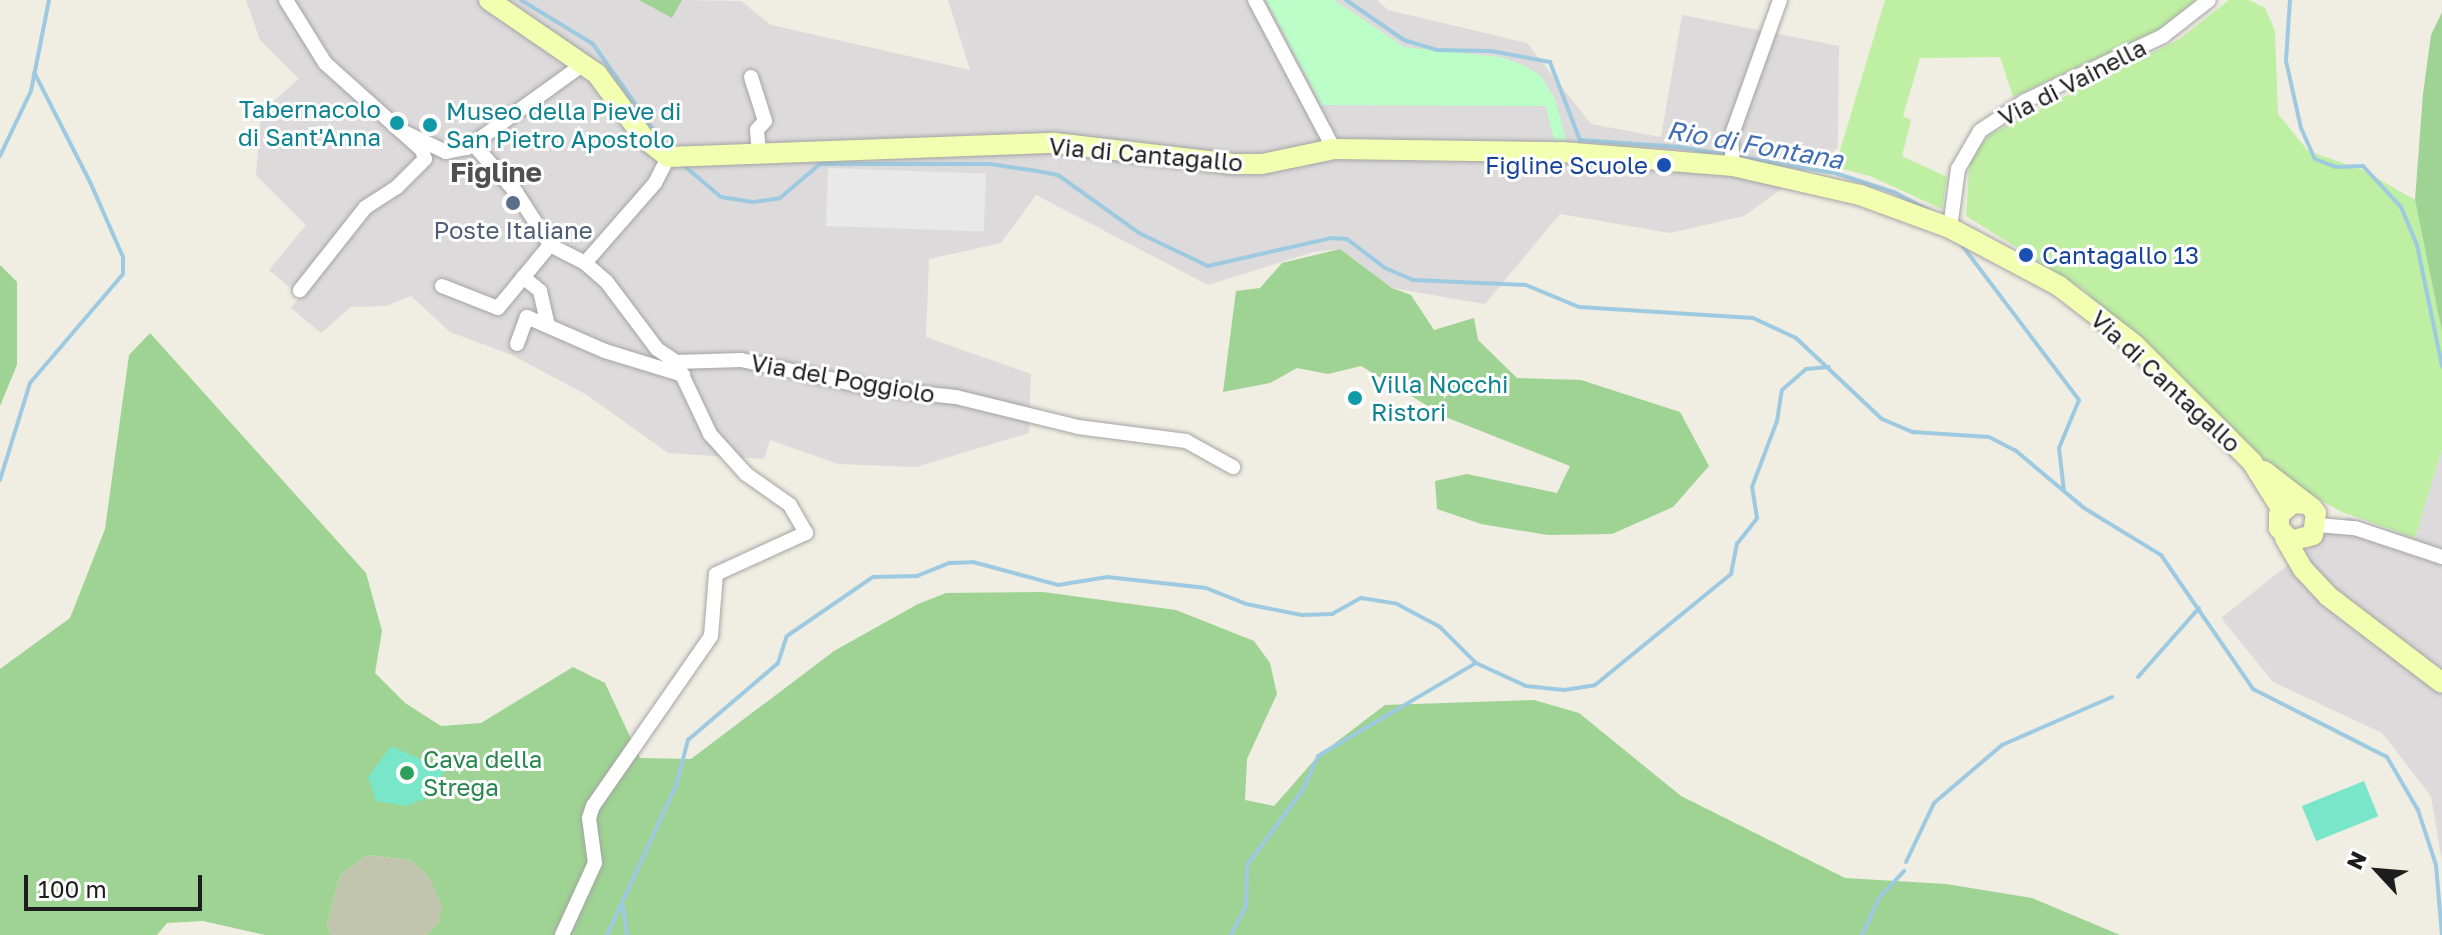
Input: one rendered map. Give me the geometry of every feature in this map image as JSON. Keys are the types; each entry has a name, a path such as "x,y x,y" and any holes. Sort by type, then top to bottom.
{"street":[{"path":"286,0 325,63 398,134 422,150 425,159 397,187 365,208 300,290"},
{"path":"489,0 585,63 644,138 675,156 585,263"},
{"path":"1255,0 1334,149"},
{"path":"1732,159 1749,80 1780,0"},
{"name":"Via di Vainella","path":"1944,226 1958,169 1980,131 2025,101 2163,36 2209,0"},
{"path":"398,134 403,130 429,140 446,152 474,145 585,63"},
{"path":"751,77 765,121 757,130 759,152"},
{"name":"Via di Cantagallo","path":"675,156 1055,143 1234,164 1262,164 1334,149 1567,152 1732,159 1860,195 1944,226 2059,286 2135,345 2254,464"},
{"path":"474,145 516,192 550,245 585,263 606,281 657,349 680,368 710,434 746,474 790,505 806,533 716,574 711,636 593,806 589,818 595,863 562,935"},
{"path":"442,286 498,308 550,245"},
{"path":"523,277 540,291 548,326"},
{"path":"513,292 527,317 680,368"},
{"path":"517,344 527,317"},
{"name":"Via del Poggiolo","path":"680,368 741,360 1000,409 1078,427 1186,441 1233,467"},
{"path":"2254,464 2307,504 2314,532 2301,564"},
{"path":"2254,464 2282,510"},
{"path":"2307,504 2293,503 2282,510 2278,522 2301,564 2328,596 2442,683"},
{"path":"2285,538 2355,528 2442,557"}],"shaded area":[{"name":"Figline","path":"246,0 639,0 672,17 681,0 741,1 771,25 970,70 948,0 1377,0 1388,10 1527,43 1591,124 1661,137 1682,15 1839,46 1838,148 1744,216 1670,233 1560,214 1485,304 1392,288 1340,249 1313,252 1208,285 1036,195 1001,243 929,259 926,337 1031,374 1029,433 916,467 838,464 770,440 764,459 668,453 587,395 512,355 450,332 411,296 386,306 351,307 321,333 291,308 300,296 269,270 306,225 256,175 261,112 299,79 260,40"},
{"path":"828,168 986,174 984,231 826,226"},
{"path":"2442,449 2442,862 2431,796 2382,733 2273,682 2221,618 2348,517 2415,538"},
{"path":"367,855 411,860 429,877 443,906 439,922 427,935 331,935 327,924 340,875"}],"green space":[{"path":"639,0 682,0 672,18"},
{"path":"1266,0 1334,0 1404,47 1500,57 1523,65 1541,76 1555,99 1566,140 1554,140 1546,106 1322,105"},
{"path":"1885,0 2196,0 2160,29 2013,97 2000,57 1920,58 1903,116 1911,120 1902,156 1947,177 1942,209 1870,176 1835,167"},
{"path":"2229,0 2249,0 2265,8 2275,31 2278,114 2308,151 2363,170 2415,200 2442,332 2442,449 2415,538 2342,512 2288,482 2082,288 1966,216 1970,157 1990,134 2178,40"},
{"path":"2442,12 2442,332 2415,200 2431,35"},
{"path":"1340,249 1392,288 1411,295 1434,330 1474,318 1478,340 1517,378 1581,380 1680,412 1709,466 1673,507 1612,534 1548,535 1481,524 1437,509 1435,481 1467,474 1557,493 1570,466 1448,418 1361,366 1328,374 1297,368 1270,383 1223,392 1236,291 1260,288 1282,263"},
{"path":"0,265 17,282 17,365 0,406"},
{"path":"150,333 366,573 382,631 375,673 405,703 441,726 481,723 573,667 605,683 640,758 691,759 834,651 918,604 946,593 1043,592 1176,610 1254,641 1270,663 1277,694 1247,759 1245,800 1274,806 1318,756 1385,705 1534,700 1579,713 1681,796 1845,878 1946,884 2032,898 2120,935 427,935 439,922 442,906 429,877 411,860 367,855 340,875 327,924 331,935 265,935 203,921 167,923 157,935 0,935 0,669 70,618 105,529 129,355"},
{"name":"Cava della Strega","path":"391,746 445,770 429,797 406,806 376,801 368,777"},
{"path":"2364,781 2378,816 2316,841 2302,806"}],"waterway":[{"path":"0,156 31,91 49,0"},
{"path":"521,0 593,44 660,139"},
{"name":"Rio di Fontana","path":"1346,0 1404,40 1436,50 1491,51 1550,62 1580,140 1680,147 1835,173 1894,192 1938,215"},
{"path":"2290,0 2286,61 2301,128 2315,159 2336,167 2363,166 2401,207 2417,245 2442,366"},
{"path":"0,480 30,383 123,274 123,257 90,182 34,72"},
{"path":"682,164 721,197 753,202 780,198 820,164 990,164 1058,175 1139,233 1208,266 1331,238 1347,239 1385,268 1413,280 1526,285 1579,307 1753,318 1796,338 1882,419 1913,432 1989,437 2015,450 2084,508 2161,555 2253,689 2387,757 2418,810 2436,865 2442,935"},
{"name":"Rio di Fontana","path":"1961,244 2079,400 2059,448 2064,491"},
{"path":"607,935 676,786 688,740 778,663 787,636 873,577 917,576 950,563 973,562 1058,585 1107,577 1206,588 1246,604 1302,615 1332,614 1361,598 1397,604 1440,627 1476,663 1526,686 1564,690 1595,685 1731,574 1737,544 1757,518 1752,487 1777,421 1782,390 1806,369 1829,367"},
{"path":"2138,677 2199,608"},
{"path":"1231,935 1246,906 1247,865 1302,791 1318,756 1476,663"},
{"path":"1906,862 1934,803 2002,745 2112,697"},
{"path":"1862,935 1879,898 1904,871"},
{"path":"623,906 627,935"}],"place":[{"name":"Tabernacolo di Sant'Anna","path":"397,123"},
{"name":"Museo della Pieve di San Pietro Apostolo","path":"430,125"},
{"name":"Figline Scuole","path":"1664,165"},
{"name":"Poste Italiane","path":"513,203"},
{"name":"Cantagallo 13","path":"2026,255"},
{"name":"Villa Nocchi Ristori","path":"1355,398"},
{"name":"Cava della Strega","path":"407,773"}],"district":[{"name":"Figline","path":"496,172"}]}
